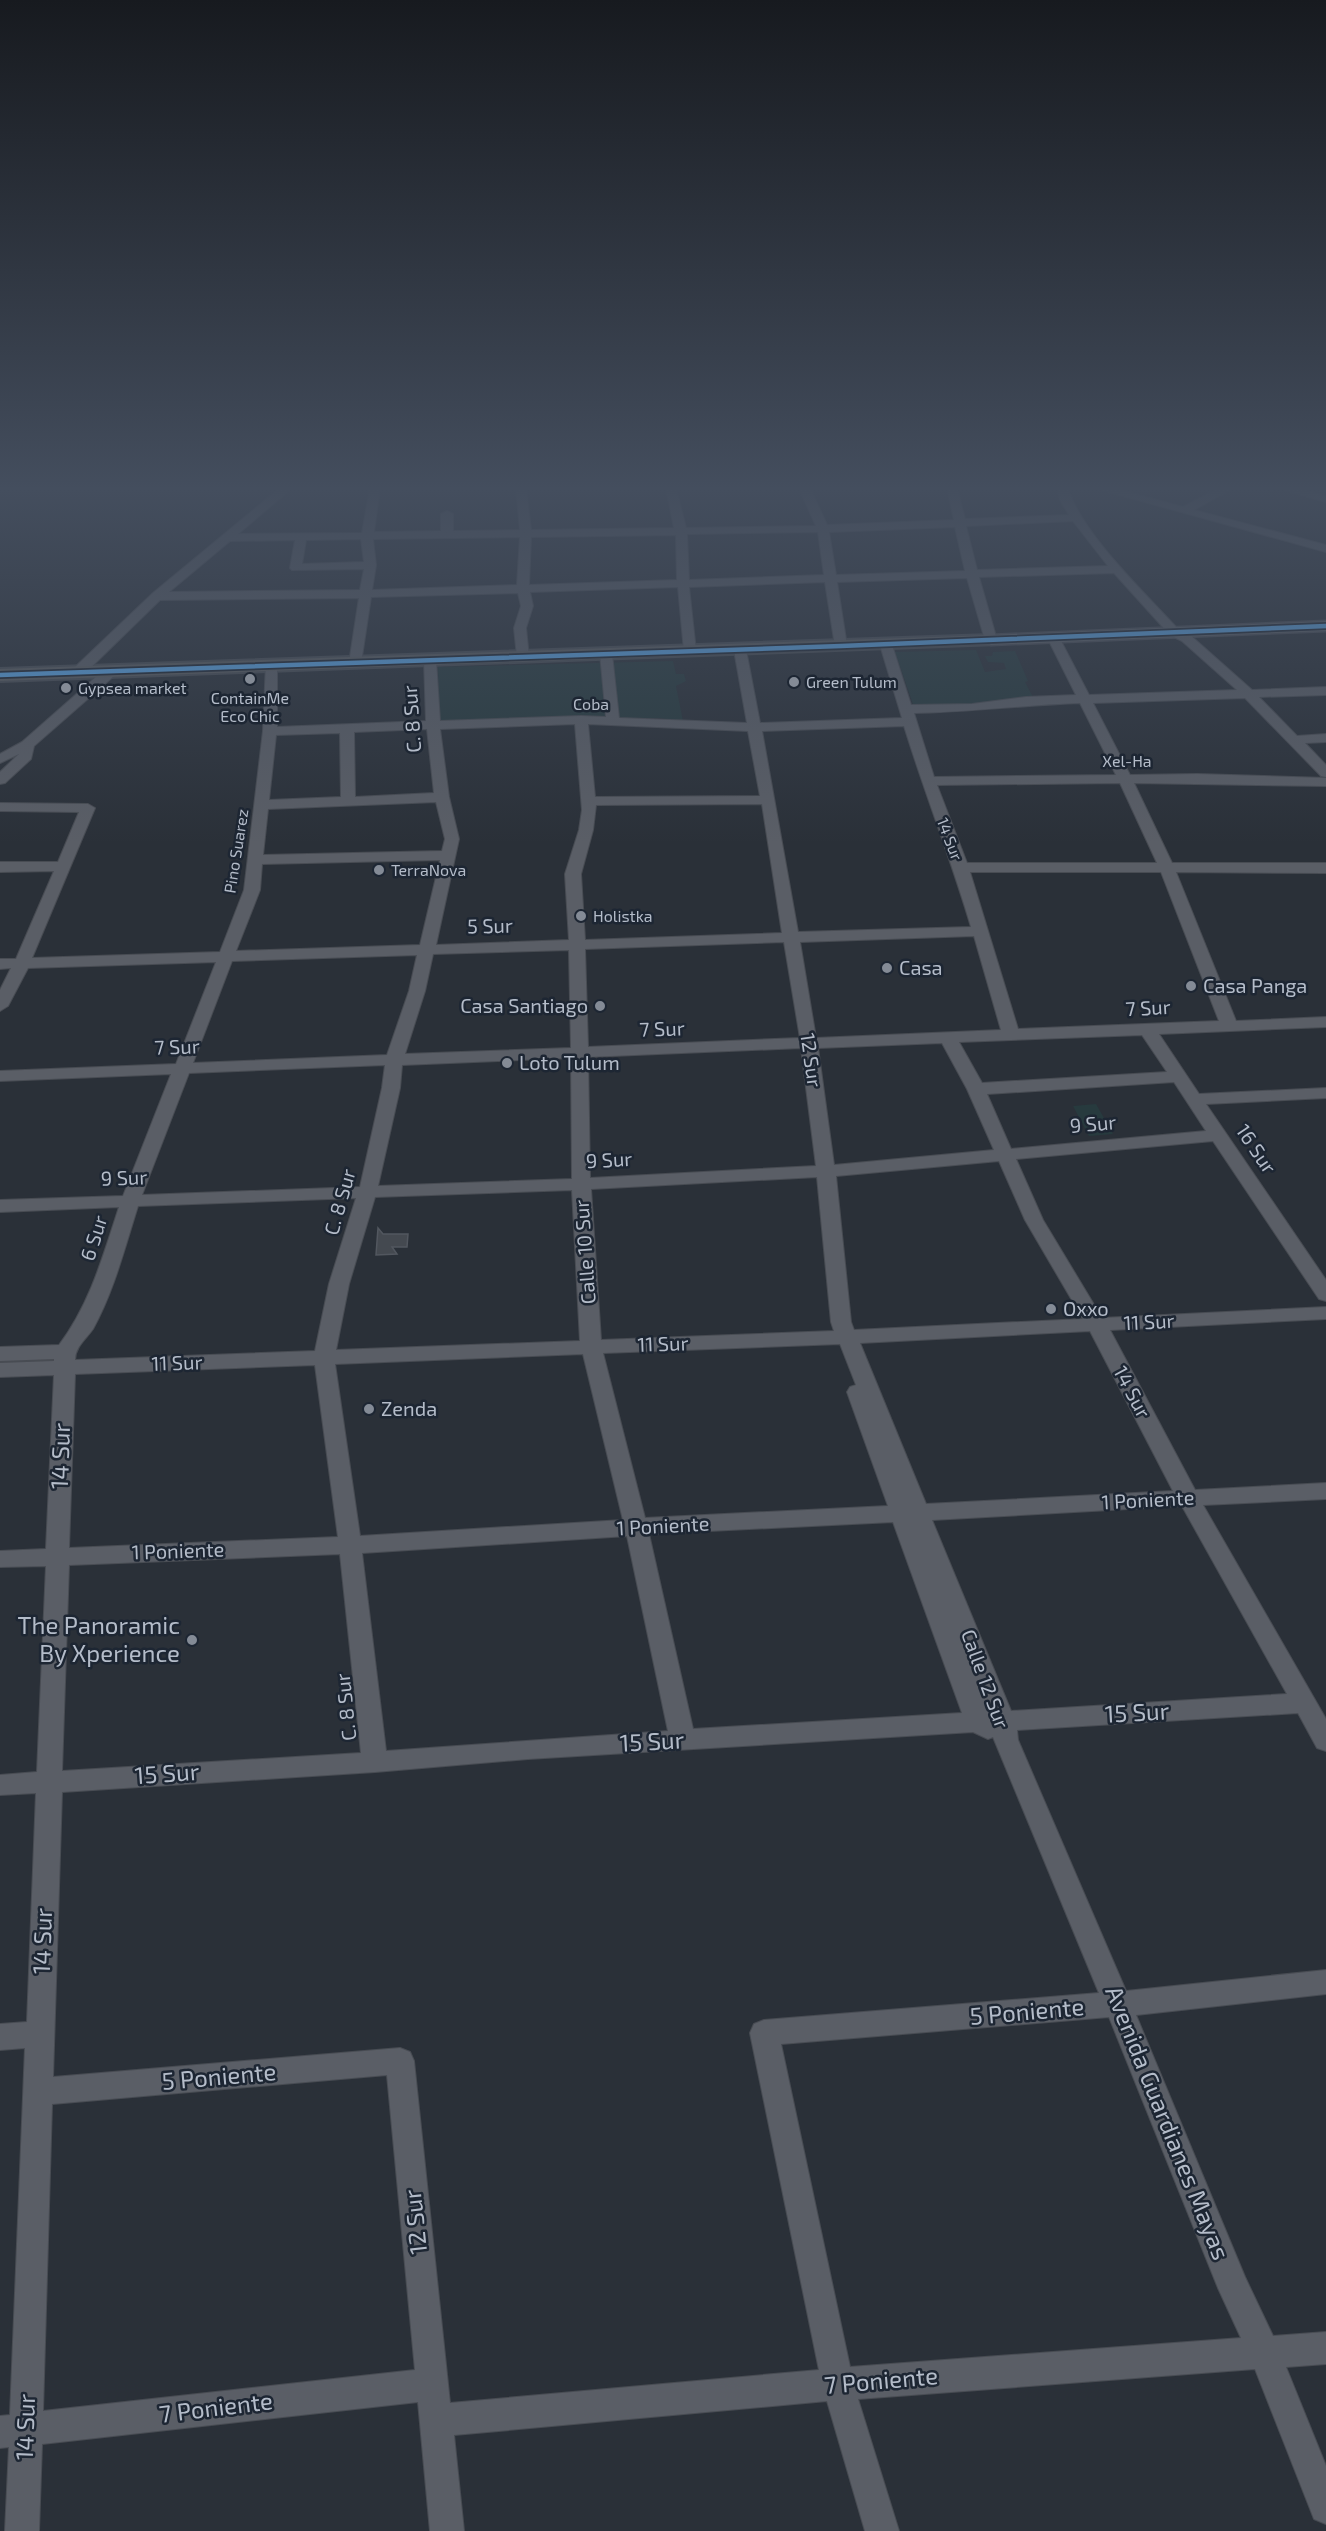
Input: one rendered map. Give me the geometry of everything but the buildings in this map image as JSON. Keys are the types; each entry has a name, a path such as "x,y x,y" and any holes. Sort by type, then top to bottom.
{"highway":[{"path":"0,675 991,640"}],"main road":[{"path":"991,640 1055,641 1326,626"},
{"path":"991,640 1326,634"}],"street":[{"path":"77,673 146,606"},
{"path":"355,663 364,606"},
{"path":"523,657 520,628 527,606"},
{"path":"685,606 690,651"},
{"path":"835,606 841,646"},
{"path":"981,606 991,640"},
{"path":"1153,606 1180,635 1249,694 1326,773"},
{"path":"1055,641 1141,810 1166,866 1229,1025"},
{"name":"14 Sur","path":"886,645 928,781 961,867 1011,1035"},
{"name":"12 Sur","path":"740,650 809,1044 826,1172 842,1332"},
{"path":"606,654 614,720"},
{"name":"C. 8 Sur","path":"375,1762 350,1545 324,1358 339,1284 368,1191 391,1088 394,1060 417,991 452,839 442,797 433,724 430,660"},
{"name":"Pino Suarez","path":"184,1067 252,890 270,732 272,666"},
{"path":"0,758 27,745 110,672"},
{"path":"1085,699 1326,691"},
{"name":"Coba","path":"270,732 581,720 755,727 909,716 1015,702 1085,699"},
{"name":"Calle 10 Sur","path":"581,720 588,801 586,830 573,874 577,945 581,1184 591,1347 636,1527 683,1741"},
{"path":"347,728 348,801"},
{"path":"1293,740 1326,738"},
{"path":"0,780 26,756 27,745"},
{"name":"Xel-Ha","path":"928,781 1221,778 1326,782"},
{"path":"262,805 442,797"},
{"path":"588,801 768,800"},
{"path":"0,807 88,808 22,963 0,1006"},
{"path":"257,860 449,855"},
{"path":"0,867 62,866"},
{"path":"961,867 1326,868"},
{"name":"5 Sur","path":"0,964 980,931"},
{"name":"7 Sur","path":"0,1076 1326,1022"},
{"name":"16 Sur","path":"1147,1029 1325,1292"},
{"name":"14 Sur","path":"948,1038 976,1089 1034,1220 1096,1324 1188,1498 1326,1741"},
{"name":"6 Sur","path":"65,1359 98,1299 131,1200 184,1067"},
{"path":"976,1089 1179,1076"},
{"path":"1195,1099 1326,1093"},
{"name":"9 Sur","path":"0,1206 581,1184 826,1172 1219,1136"},
{"name":"11 Sur","path":"0,1370 65,1359 324,1358 591,1347 842,1332 1096,1324 1326,1313"},
{"name":"Calle 12 Sur","path":"842,1332 935,1574 1005,1731"},
{"path":"0,1354 65,1359"},
{"name":"14 Sur","path":"22,2531 13,2431 38,2092 65,1359"},
{"name":"1 Poniente","path":"0,1559 350,1545 636,1527 1326,1491"},
{"name":"Calle 12 Sur","path":"935,1574 978,1723"},
{"name":"15 Sur","path":"0,1785 375,1762 528,1749 978,1723 1005,1731 1305,1703"},
{"name":"Avenida Guardianes Mayas","path":"1005,1731 1234,2288 1264,2352 1326,2507"},
{"name":"5 Poniente","path":"838,2384 764,2033 1118,2004 1326,1982"},
{"path":"0,2037 40,2034"},
{"name":"12 Sur","path":"400,2061 447,2531"},
{"name":"5 Poniente","path":"38,2092 400,2061"},
{"name":"7 Poniente","path":"436,2420 838,2384 1326,2348"},
{"name":"7 Poniente","path":"13,2431 432,2384"},
{"path":"838,2384 882,2531"}],"green space":[{"path":"976,650 985,672 1006,669 1004,663 988,662 985,656 992,656 993,652 1015,651 1028,681 1025,682 1034,699 961,705 913,704 895,652"},
{"path":"673,661 676,674 684,674 686,681 676,686 683,721 659,718 439,721 438,667"},
{"path":"1096,1104 1113,1134 1089,1136 1073,1106"}],"transit line":[{"path":"0,675 841,646 1326,626"}],"place":[{"name":"ContainMe Eco Chic","path":"250,679"},
{"name":"Green Tulum","path":"794,682"},
{"name":"Gypsea market","path":"66,688"},
{"name":"TerraNova","path":"379,870"},
{"name":"Holistka","path":"581,916"},
{"name":"Casa","path":"887,968"},
{"name":"Casa Panga","path":"1191,986"},
{"name":"Casa Santiago","path":"600,1006"},
{"name":"Loto Tulum","path":"507,1063"},
{"name":"Oxxo","path":"1051,1309"},
{"name":"Zenda","path":"369,1409"},
{"name":"The Panoramic By Xperience","path":"192,1640"}]}
